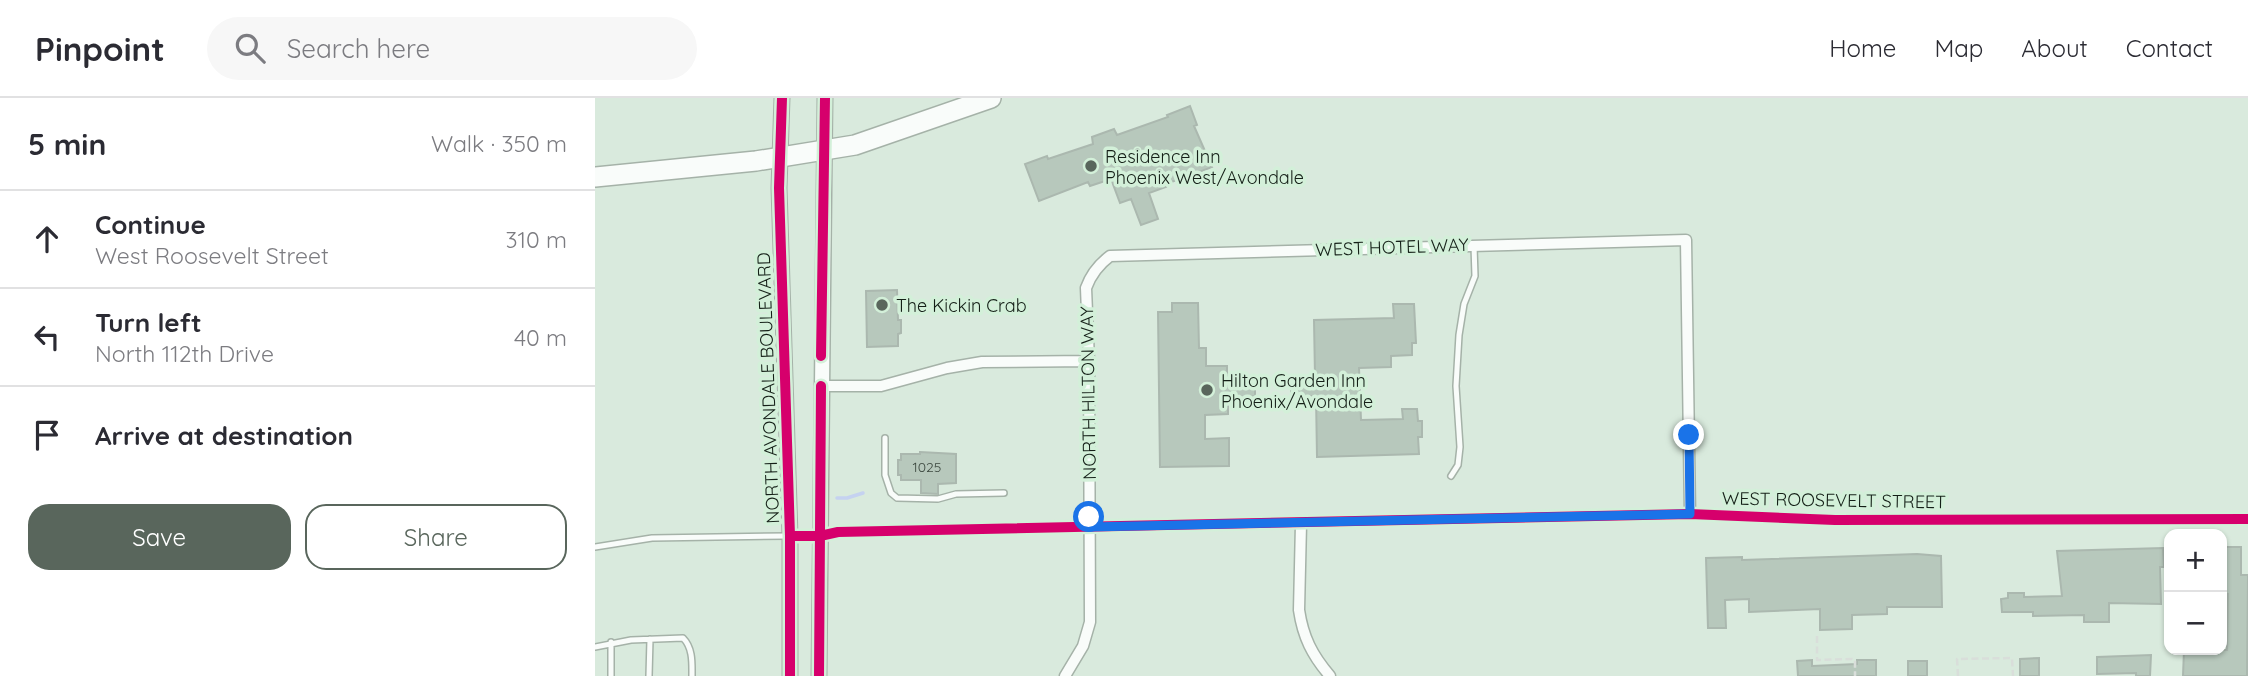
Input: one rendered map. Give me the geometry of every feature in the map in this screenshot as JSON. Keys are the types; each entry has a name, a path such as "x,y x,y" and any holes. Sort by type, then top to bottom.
{"highway":[{"path":"595,177 756,161 855,145 992,98"}],"main road":[{"name":"NORTH AVONDALE BOULEVARD","path":"782,98 780,157 790,536 790,676"},
{"path":"819,676 825,98"}],"street":[{"name":"WEST HOTEL WAY","path":"1101,263 1110,256 1123,254 1686,240 1690,514"},
{"name":"NORTH HILTON WAY","path":"1065,676 1083,646 1090,622 1089,361 1086,288 1090,277 1101,263"},
{"path":"821,386 881,386 947,368 982,362 1089,361"},
{"name":"WEST ROOSEVELT STREET","path":"790,536 820,536 838,532 1690,514 1835,520 2248,519"},
{"path":"1301,524 1301,623 1314,656 1330,676"}],"lane":[{"path":"1451,476 1458,465 1460,447 1456,386 1458,335 1464,304 1475,276 1474,245"},
{"path":"885,438 885,475 891,493 897,498 938,499 956,494 1004,493"},
{"path":"595,547 652,538 790,536"},
{"path":"595,647 611,642 683,638 688,643 692,657 692,676"},
{"path":"649,676 650,639"},
{"path":"611,642 611,676"}],"path":[{"path":"1817,636 1818,660 1853,659 1855,676"},
{"path":"1958,676 1957,659 2012,658 2013,676"}],"building":[{"name":"Residence Inn Phoenix West/Avondale","path":"1190,106 1197,125 1194,126 1212,167 1199,172 1201,177 1190,181 1189,176 1149,193 1158,219 1141,225 1131,199 1120,203 1111,179 1090,186 1088,182 1039,201 1025,164 1093,144 1092,137 1114,129 1117,135 1168,117 1167,115"},
{"name":"The Kickin Crab","path":"897,290 898,320 901,320 898,346 867,347 866,291"},
{"name":"Hilton Garden Inn Phoenix/Avondale","path":"1172,303 1198,303 1199,348 1206,348 1206,366 1227,366 1227,376 1234,376 1234,384 1255,384 1255,396 1234,397 1234,403 1228,403 1228,414 1205,415 1205,439 1229,438 1229,466 1160,467 1158,312 1172,312"},
{"path":"1393,304 1414,304 1416,343 1412,343 1412,355 1391,356 1391,367 1359,368 1361,420 1403,419 1402,409 1417,409 1418,421 1422,421 1422,437 1418,437 1419,454 1317,457 1316,396 1291,396 1291,377 1315,376 1314,320 1394,318"},
{"path":"901,454 956,454 956,483 938,484 938,494 921,493 921,480 901,480 901,475 898,475 898,460 901,460"},
{"path":"2227,547 2241,547 2241,575 2248,575 2247,676 2183,676 2184,655 2227,655"},
{"path":"2163,548 2164,567 2160,567 2161,604 2109,603 2109,622 2084,622 2084,615 2033,616 2033,612 2002,612 2001,599 2008,598 2008,593 2024,593 2024,597 2062,596 2057,551"},
{"path":"1917,554 1941,556 1942,607 1887,607 1887,614 1852,615 1852,629 1820,630 1820,609 1749,612 1749,599 1725,600 1726,628 1708,628 1706,558 1742,557 1742,560"},
{"path":"2151,655 2150,676 2136,676 2136,673 2097,674 2097,657"},
{"path":"2039,658 2039,676 2020,676 2020,659"},
{"path":"1812,660 1812,666 1857,664 1857,660 1876,660 1876,676 1798,676 1797,661"},
{"path":"1908,661 1927,661 1927,676 1908,676"}],"waterway":[{"path":"837,498 863,493"}],"cycle path":[{"path":"782,98 779,188 790,536 790,676"},
{"path":"821,356 825,98"},
{"path":"819,676 821,386"},
{"path":"790,536 820,536 838,532 1690,514 1835,520 2248,519"}],"place":[{"name":"Residence Inn Phoenix West/Avondale","path":"1091,166"},
{"name":"The Kickin Crab","path":"882,305"},
{"name":"Hilton Garden Inn Phoenix/Avondale","path":"1207,390"}],"route":[{"path":"1089,517 1089,527 1690,514 1689,435"}]}
